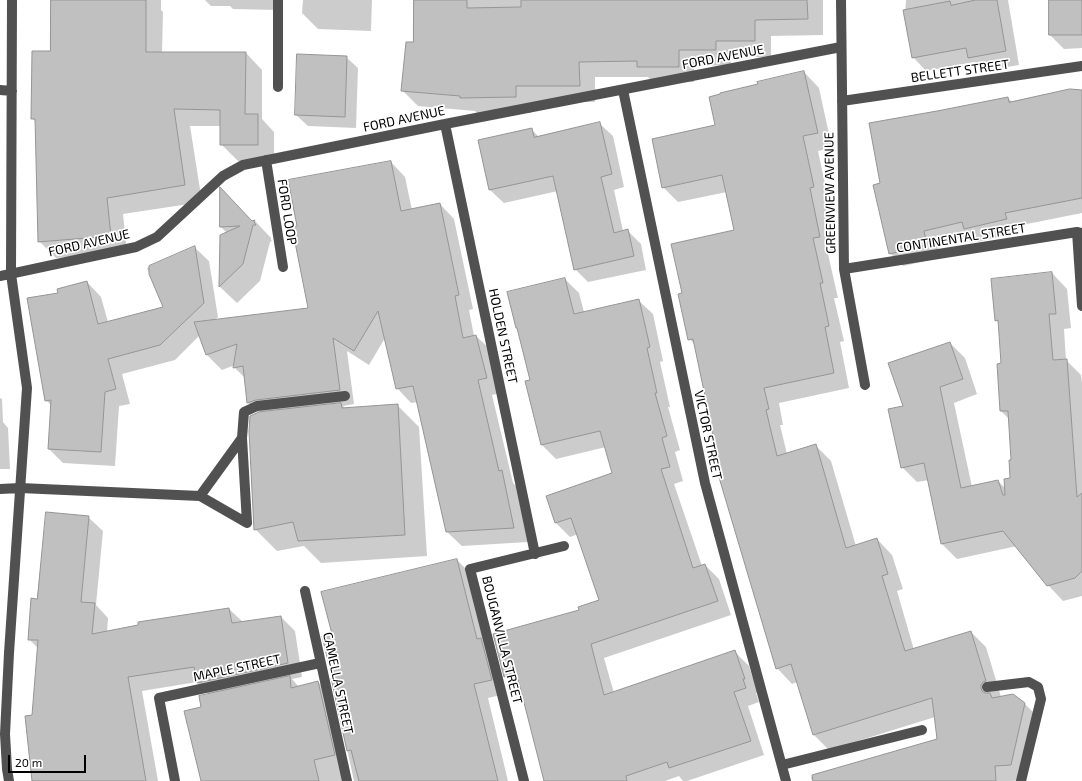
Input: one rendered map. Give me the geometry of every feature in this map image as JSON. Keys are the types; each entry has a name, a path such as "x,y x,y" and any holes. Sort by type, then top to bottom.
{"street":[{"path":"9,781 5,734 5,653 20,488 27,388 11,274 12,0"},
{"path":"278,0 278,87"},
{"name":"GREENVIEW AVENUE","path":"840,0 844,269 865,385"},
{"name":"FORD AVENUE","path":"0,276 136,247 157,237 223,176 243,166 445,124 841,47"},
{"name":"BELLETT STREET","path":"842,101 1082,66"},
{"path":"0,90 12,91"},
{"name":"VICTOR STREET","path":"623,90 705,483 786,781"},
{"name":"HOLDEN STREET","path":"445,124 535,554"},
{"name":"FORD LOOP","path":"266,160 283,267"},
{"path":"1079,233 1082,306"},
{"name":"CONTINENTAL STREET","path":"844,269 1079,233"},
{"path":"0,489 20,488 200,496 247,524 242,438 244,412 257,406 345,396"},
{"path":"200,496 242,438"},
{"path":"535,554 564,546"},
{"name":"BOUGANVILLA STREET","path":"524,781 470,569 535,554"},
{"name":"CAMELLA STREET","path":"305,591 347,781"},
{"name":"MAPLE STREET","path":"175,781 159,698 320,663"},
{"path":"987,686 1029,682 1038,687 1041,699 1021,781"},
{"path":"782,765 922,730"}],"building":[{"path":"51,0 146,0 146,52 246,52 245,114 258,114 258,145 220,145 220,110 174,109 185,185 107,198 111,236 38,242 35,119 31,119 32,51 50,51"},
{"path":"414,0 467,0 467,8 521,7 521,0 807,0 808,19 755,20 755,41 716,41 716,50 679,50 679,67 637,67 637,61 579,62 580,86 516,86 516,97 460,98 460,96 401,91 406,42 413,42"},
{"path":"976,0 997,0 1006,51 968,58 966,48 912,58 903,10 950,1 951,5"},
{"path":"1049,0 1082,0 1082,35 1049,35"},
{"path":"297,54 347,56 345,117 295,115"},
{"path":"804,71 818,133 803,136 814,187 810,188 820,237 813,238 823,283 820,283 829,326 825,327 834,373 764,388 769,409 766,410 777,456 816,444 846,548 877,538 888,574 882,576 905,651 971,631 986,681 981,685 982,691 985,693 990,693 992,698 1013,694 1025,703 1011,765 995,766 996,781 813,781 812,775 937,739 932,698 813,735 791,664 776,669 718,474 721,473 711,434 713,434 693,339 688,340 678,294 682,293 671,244 734,230 722,175 662,188 652,139 715,125 709,97 758,84 757,82"},
{"path":"1070,89 1082,90 1082,198 1005,213 1007,219 964,229 962,222 924,231 927,245 889,254 873,185 880,183 869,123 1008,97 1009,102"},
{"path":"600,122 612,174 601,177 614,233 628,229 634,256 574,270 553,176 489,190 478,140 532,128 534,137"},
{"path":"391,161 401,211 440,203 459,295 455,296 463,338 476,335 487,378 478,380 499,471 502,470 514,528 446,532 413,386 396,389 378,311 354,351 333,338 340,390 256,400 247,403 243,366 233,368 237,344 206,355 194,322 308,308 292,227 297,226 288,180"},
{"path":"220,187 252,221 255,220 254,222 256,225 253,225 243,264 219,287 220,235 240,226 220,227"},
{"path":"195,246 204,303 160,345 108,359 116,389 105,392 101,452 48,449 51,400 45,401 27,298 58,293 57,289 87,281 98,324 163,307 149,274 149,266"},
{"path":"1052,272 1056,314 1049,314 1053,360 1067,359 1077,497 1082,493 1082,571 1075,578 1047,586 1003,531 941,544 924,463 901,468 888,409 903,406 888,363 950,342 963,379 940,387 961,488 998,480 1003,495 1005,495 1004,479 1010,478 1009,460 1011,460 1008,411 1000,411 997,364 1001,363 998,320 995,321 991,279"},
{"path":"565,278 574,314 639,299 650,347 647,348 657,393 655,393 667,436 662,438 670,467 661,469 693,568 705,564 718,601 591,644 604,695 735,650 745,679 743,679 746,688 734,692 751,741 669,768 667,762 626,776 627,781 544,781 518,679 516,679 515,674 504,677 493,634 579,610 578,607 599,600 571,518 555,523 546,496 612,473 600,431 541,445 525,381 530,380 507,292"},
{"path":"341,403 342,408 398,404 405,535 298,541 293,522 254,530 249,431 250,416 259,412"},
{"path":"46,512 89,516 81,602 95,603 92,634 138,625 138,622 229,608 232,623 281,616 288,663 197,683 194,667 128,677 146,781 32,781 25,716 32,715 38,640 28,640 31,598 37,599"},
{"path":"457,559 477,639 481,638 492,680 474,684 498,781 359,781 351,750 347,751 322,636 332,634 321,592"},
{"path":"290,676 291,688 318,681 335,755 314,760 319,781 201,781 184,711 201,707 199,696"}]}
